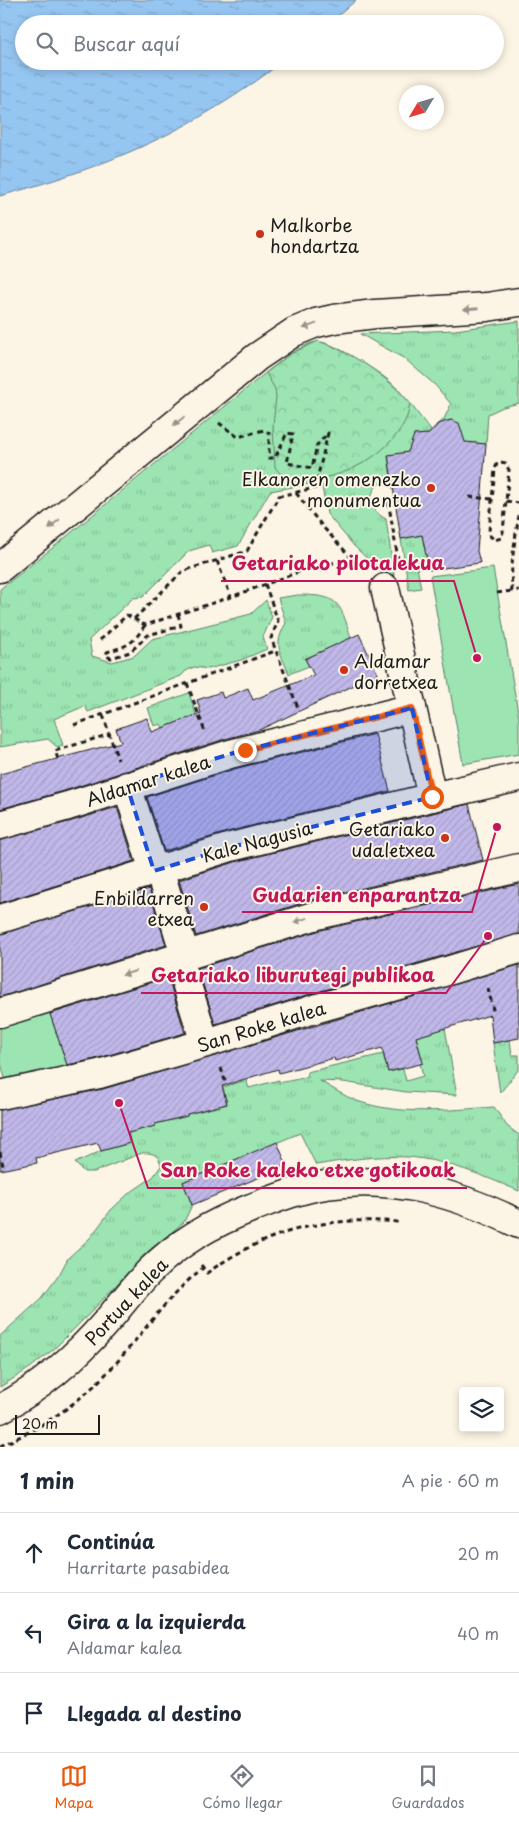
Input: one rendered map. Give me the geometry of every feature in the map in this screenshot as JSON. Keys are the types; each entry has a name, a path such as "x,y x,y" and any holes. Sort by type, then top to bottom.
{"street":[{"path":"0,568 251,361 294,332 316,323 350,316 487,307 519,302"},
{"path":"392,577 412,708 432,797"},
{"name":"Aldamar kalea","path":"0,825 214,758 412,708"},
{"name":"Kale Nagusia","path":"0,919 231,847 519,777"},
{"path":"127,786 156,870 182,956 205,1043"},
{"path":"0,1013 330,912 519,868"},
{"name":"San Roke kalea","path":"0,1095 99,1074 519,948"},
{"name":"Portua kalea","path":"0,1409 38,1386 70,1360 91,1339 146,1275 169,1253 222,1221 261,1204 325,1185 372,1183 421,1188 448,1194 483,1206 519,1224"}],"path":[{"path":"134,619 183,571 247,551 279,496 314,488 328,433 318,445 312,468 287,463 293,434 287,433 275,458 269,458 269,433 264,430 238,438"},
{"path":"503,462 509,470 506,501 503,532 500,538 495,540 491,538 489,533 495,469 497,464 503,462"},
{"path":"296,493 322,526 359,566 369,573 392,577 388,500 394,499"},
{"path":"469,497 492,499"},
{"path":"506,501 519,503"},
{"path":"512,591 511,567 519,514"},
{"path":"217,561 231,597"},
{"path":"178,614 182,626 148,635 130,652 111,658 106,655 109,651 127,646 140,634 145,625 178,614 231,597 327,562 344,562 359,566"},
{"path":"265,584 278,621 271,638 307,734"},
{"path":"497,593 519,590"},
{"path":"100,640 127,615 145,625"},
{"path":"74,725 275,651"},
{"path":"188,684 214,758"},
{"path":"58,759 55,751 110,736 103,714"},
{"path":"0,1152 3,1166"},
{"path":"197,1260 207,1273 247,1248 272,1236 295,1229 346,1220 398,1222"}],"highlighted area":[{"path":"412,708 432,797 231,847 154,871 127,786 230,754"}],"green space":[{"path":"519,321 519,403 503,407 488,414 486,444 463,442 460,428 457,423 450,420 438,424 433,434 415,435 408,452 388,456 391,478 377,485 372,497 372,503 374,509 386,519 394,575 384,575 354,546 327,514 321,482 270,491 238,546 212,553 209,545 189,551 143,597 133,598 89,640 92,656 112,662 134,656 152,639 251,614 266,600 272,617 263,637 267,649 241,660 208,669 194,667 181,676 88,712 85,706 54,719 63,745 57,747 48,739 0,747 0,589 268,371 305,345 322,342 331,345 379,373 401,392 433,433 436,425 444,419 451,404 435,385 405,359 360,334 455,330"},
{"path":"318,341 344,352 380,374 410,403 409,410 397,434 375,456 361,464 331,476 316,479 290,478 280,473 275,467 273,425 276,397 275,389 266,373 290,354"},
{"path":"422,535 427,559 416,562 421,588 409,590 401,539"},
{"path":"493,568 519,718 519,754 463,764 430,576"},
{"path":"298,595 322,597 335,603 344,616 351,638 305,659 309,666 289,674 279,648 280,637 286,623 278,598"},
{"path":"189,693 196,715 163,728 161,724 154,726 148,708"},
{"path":"48,1008 71,1075 8,1089 0,1060 0,1022"},
{"path":"445,1028 457,1095 406,1092 343,1082 320,1081 357,1101 391,1109 425,1111 494,1107 507,1126 519,1135 519,1191 436,1161 408,1157 373,1157 316,1165 300,1133 183,1182 192,1205 184,1222 146,1253 54,1349 30,1368 0,1387 0,1336 42,1298 59,1275 68,1258 90,1238 111,1210 128,1194 153,1177 161,1166 157,1157 146,1153 94,1172 84,1172 75,1163 101,1151 130,1143 128,1133 187,1116 187,1114 227,1104 223,1087 246,1080 249,1088 279,1080 279,1083 308,1077 307,1072 383,1054 388,1072 403,1069 406,1081 423,1076 420,1064 423,1063 416,1037"},
{"path":"510,1040 512,1055 519,1055 519,1069 500,1093 493,1043"}],"water":[{"path":"0,0 356,0 339,15 15,15 15,70 271,70 217,107 149,143 77,172 0,196"}],"building":[{"name":"Elkanoren omenezko monumentua","path":"451,420 459,423 465,442 486,444 477,551 480,563 429,570 422,535 401,539 388,455 408,452 414,435 429,434 438,424"},
{"path":"359,634 378,674 259,730 0,809 0,774 121,742 116,729 147,718 152,732 201,713 197,700 221,692 223,698 248,688 253,700 314,675 305,659"},
{"path":"375,734 390,791 227,832 164,851 147,797 234,769"},
{"path":"469,804 483,860 312,900 196,936 179,880 235,862"},
{"path":"117,807 134,861 0,903 0,840"},
{"path":"519,884 519,934 307,995 215,1024 198,968 321,930"},
{"path":"149,889 166,945 0,997 0,934"},
{"path":"519,965 519,1038 493,1043 490,1015 416,1037 423,1063 420,1064 388,1072 382,1048 335,1061 334,1058 279,1073 278,1069 222,1086 227,1104 187,1114 187,1116 128,1133 130,1143 101,1151 98,1143 36,1158 37,1163 0,1170 0,1110 103,1089"},
{"path":"168,977 185,1033 95,1059 67,1065 50,1014"},
{"path":"277,1142 287,1166 192,1205 183,1182"}],"place":[{"name":"Malkorbe hondartza","path":"260,234"},
{"name":"Elkanoren omenezko monumentua","path":"431,488"},
{"name":"Getariako pilotalekua","path":"477,658"},
{"name":"Aldamar dorretxea","path":"344,670"},
{"name":"Gudarien enparantza","path":"497,827"},
{"name":"Getariako udaletxea","path":"445,838"},
{"name":"Enbildarren etxea","path":"204,907"},
{"name":"Getariako liburutegi publikoa","path":"488,936"},
{"name":"San Roke kaleko etxe gotikoak","path":"119,1103"}],"route":[{"path":"245,750 412,708 432,797"}]}
